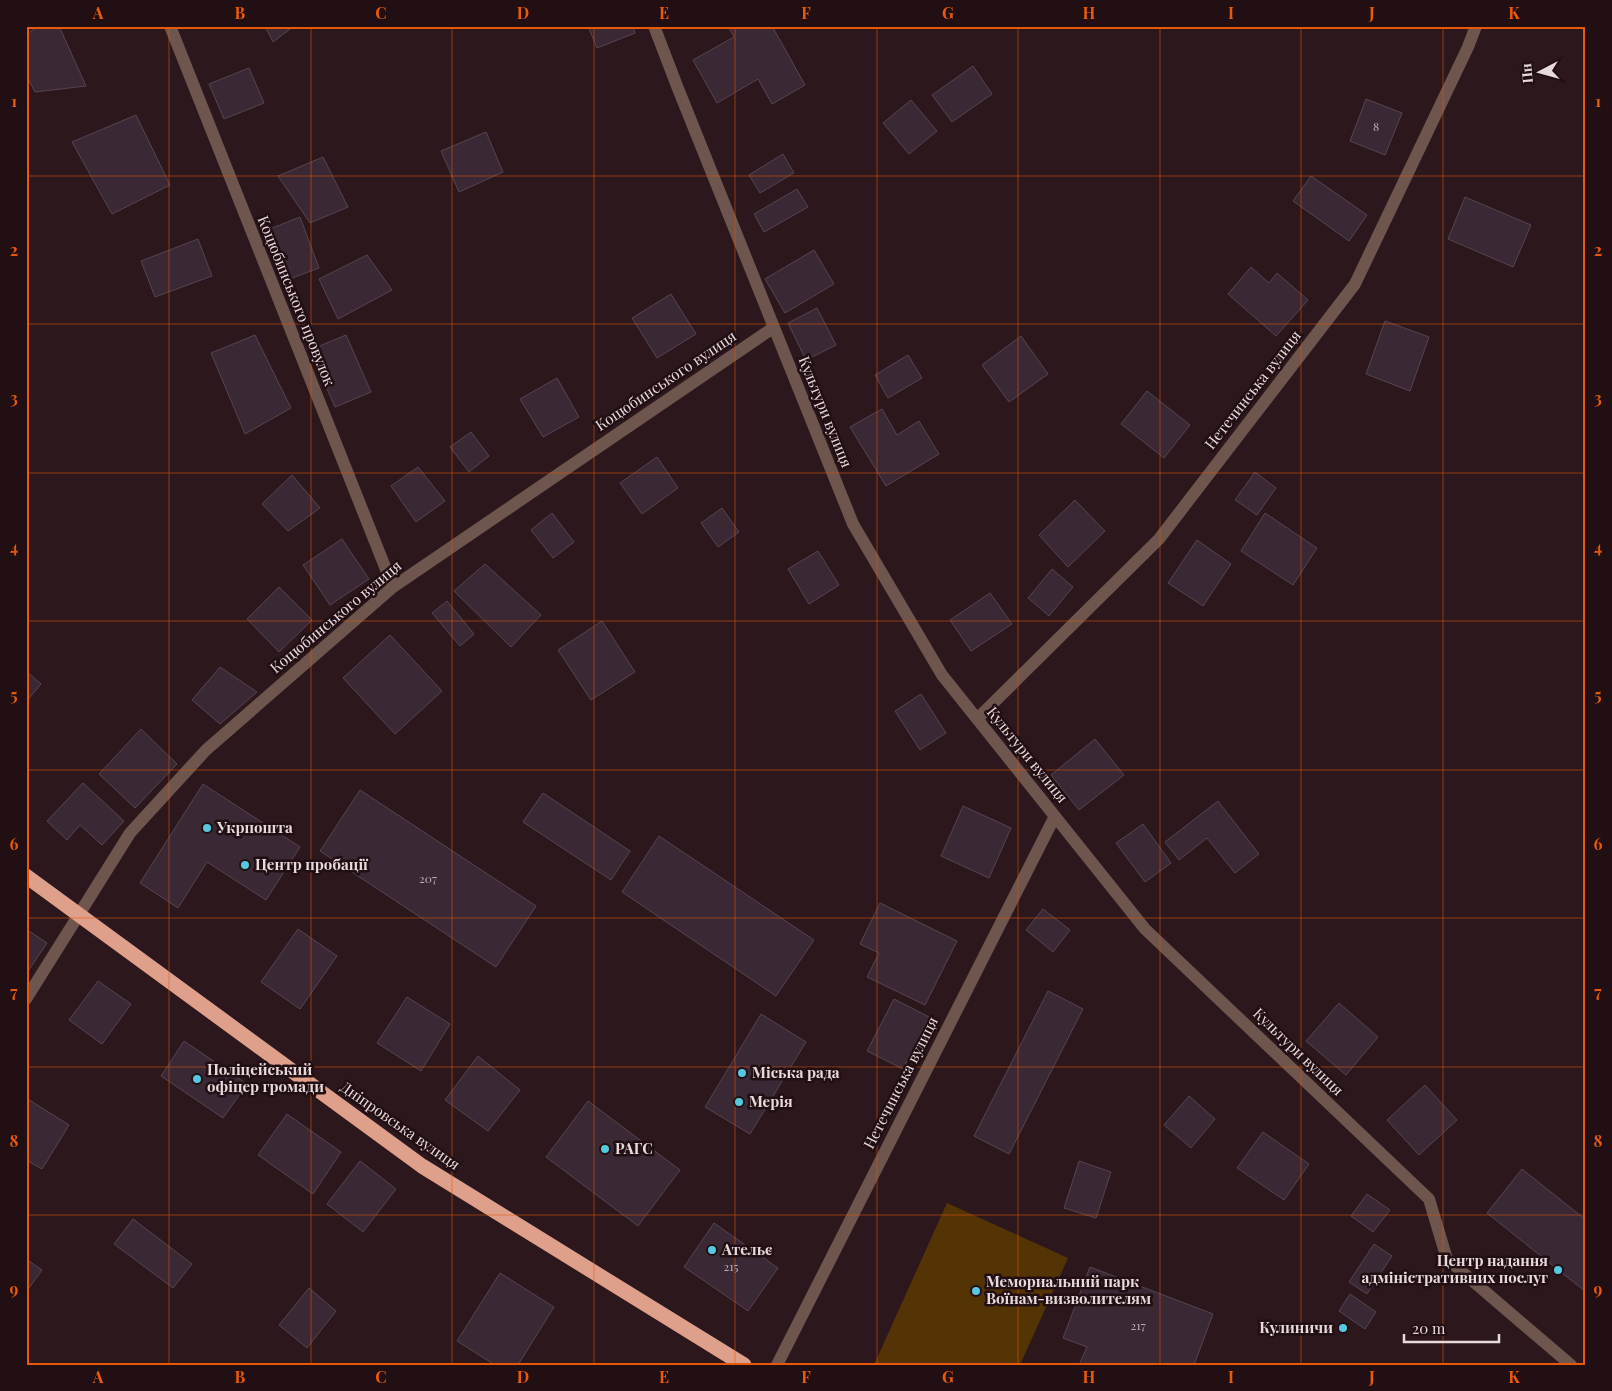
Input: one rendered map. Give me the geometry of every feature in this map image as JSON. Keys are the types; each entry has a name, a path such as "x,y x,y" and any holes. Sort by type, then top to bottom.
{"highway":[{"name":"Дніпровська вулиця","path":"26,876 422,1166 744,1365"}],"street":[{"name":"Коцюбинського провулок","path":"170,26 393,587"},
{"name":"Культури вулиця","path":"654,26 853,524 942,675 1145,929 1429,1200 1446,1259 1571,1365"},
{"name":"Нетечинська вулиця","path":"977,719 1159,539 1355,284 1468,47 1476,26"},
{"name":"Коцюбинського вулиця","path":"26,999 130,832 206,750 393,587 774,328"},
{"name":"Нетечинська вулиця","path":"777,1365 1055,816"}],"shaded area":[{"path":"947,1203 1068,1258 1020,1365 874,1365"}],"building":[{"path":"38,26 59,26 86,86 35,92 26,75 26,35"},
{"path":"265,26 294,26 273,42"},
{"path":"588,26 633,26 635,33 597,48"},
{"path":"728,26 772,26 805,85 772,104 758,79 717,103 693,60 734,37"},
{"path":"973,66 992,94 952,122 932,95"},
{"path":"249,68 264,103 224,119 209,84"},
{"path":"1366,99 1402,113 1385,155 1350,141"},
{"path":"911,100 937,131 909,154 883,123"},
{"path":"136,115 170,185 112,214 72,142"},
{"path":"486,132 503,172 459,192 441,151"},
{"path":"783,154 794,173 760,193 749,175"},
{"path":"323,157 348,207 310,223 278,176"},
{"path":"1311,176 1367,215 1349,241 1293,201"},
{"path":"797,189 808,207 764,232 754,214"},
{"path":"1465,197 1531,225 1513,267 1448,239"},
{"path":"300,217 319,268 284,281 265,231"},
{"path":"198,239 212,276 155,297 141,261"},
{"path":"814,250 834,284 785,313 765,279"},
{"path":"367,255 392,290 338,319 319,279"},
{"path":"1251,267 1269,283 1277,273 1308,300 1276,336 1228,294"},
{"path":"671,294 696,334 657,358 632,318"},
{"path":"817,308 836,345 806,360 788,323"},
{"path":"1385,321 1429,337 1410,391 1366,374"},
{"path":"255,335 291,408 245,434 211,353"},
{"path":"346,335 371,392 335,407 310,350"},
{"path":"1021,336 1048,374 1009,402 982,365"},
{"path":"908,355 922,378 888,398 875,375"},
{"path":"557,378 579,417 543,437 520,399"},
{"path":"1147,391 1190,425 1164,458 1121,424"},
{"path":"882,409 897,435 919,421 939,454 886,486 850,427"},
{"path":"471,432 489,456 469,472 450,447"},
{"path":"657,457 678,488 642,514 620,483"},
{"path":"418,467 445,501 416,522 391,486"},
{"path":"1255,472 1276,488 1257,515 1235,500"},
{"path":"292,475 320,508 288,531 262,504"},
{"path":"1075,500 1105,531 1068,567 1039,535"},
{"path":"722,508 739,532 718,547 701,523"},
{"path":"552,513 574,542 553,558 531,530"},
{"path":"1265,513 1317,548 1293,585 1241,551"},
{"path":"342,539 369,579 330,605 303,565"},
{"path":"1197,540 1231,564 1203,606 1168,583"},
{"path":"818,551 839,585 809,604 788,569"},
{"path":"485,564 541,615 511,647 454,591"},
{"path":"1052,569 1073,587 1049,616 1028,598"},
{"path":"279,587 312,620 279,652 247,619"},
{"path":"990,593 1012,624 971,651 950,620"},
{"path":"447,601 474,634 460,646 432,613"},
{"path":"602,621 635,672 591,700 558,650"},
{"path":"390,635 442,691 395,734 343,678"},
{"path":"220,667 257,692 220,724 192,700"},
{"path":"26,671 41,684 26,702"},
{"path":"921,694 946,733 920,750 895,711"},
{"path":"141,729 177,764 135,808 99,774"},
{"path":"1095,739 1124,775 1079,810 1051,775"},
{"path":"83,783 124,821 102,845 80,825 67,840 47,821"},
{"path":"203,784 300,847 266,900 207,862 178,908 140,883"},
{"path":"360,790 536,906 496,967 320,851"},
{"path":"543,793 630,851 611,880 523,822"},
{"path":"1218,801 1259,854 1235,873 1207,838 1179,860 1165,842"},
{"path":"963,806 1011,828 989,878 941,856"},
{"path":"1143,824 1171,863 1145,882 1116,843"},
{"path":"659,836 814,940 776,996 622,892"},
{"path":"880,903 957,941 925,1005 867,977 879,953 860,944"},
{"path":"1043,909 1070,930 1053,952 1026,930"},
{"path":"26,929 47,943 26,974"},
{"path":"298,929 337,956 300,1009 261,982"},
{"path":"98,981 131,1004 102,1044 69,1020"},
{"path":"1048,991 1083,1009 1009,1154 974,1136"},
{"path":"407,997 450,1024 421,1071 377,1043"},
{"path":"894,999 929,1017 903,1069 867,1051"},
{"path":"1339,1003 1378,1037 1346,1075 1306,1041"},
{"path":"761,1014 806,1042 750,1134 705,1107"},
{"path":"184,1041 247,1084 223,1118 161,1076"},
{"path":"478,1056 520,1090 488,1131 445,1100"},
{"path":"1425,1085 1457,1120 1419,1155 1387,1120"},
{"path":"1189,1096 1215,1119 1191,1148 1164,1125"},
{"path":"26,1098 69,1125 42,1169 26,1160"},
{"path":"588,1101 680,1170 638,1226 546,1157"},
{"path":"287,1114 341,1152 313,1194 258,1155"},
{"path":"1263,1132 1309,1164 1284,1200 1237,1168"},
{"path":"360,1161 396,1189 363,1232 327,1204"},
{"path":"1079,1161 1111,1172 1096,1218 1064,1208"},
{"path":"1522,1169 1586,1220 1586,1292 1487,1213"},
{"path":"1367,1194 1390,1210 1373,1232 1351,1216"},
{"path":"133,1219 192,1264 173,1288 114,1244"},
{"path":"714,1223 778,1268 748,1311 684,1267"},
{"path":"1374,1244 1392,1256 1367,1294 1349,1282"},
{"path":"26,1259 42,1270 26,1292"},
{"path":"1090,1267 1213,1314 1194,1365 1079,1365 1087,1347 1063,1338"},
{"path":"500,1273 554,1307 518,1365 495,1365 457,1341"},
{"path":"309,1288 336,1311 307,1348 279,1325"},
{"path":"1350,1294 1376,1312 1365,1329 1339,1311"}],"place":[{"name":"Укрпошта","path":"207,828"},
{"name":"Центр пробації","path":"245,865"},
{"name":"Міська рада","path":"742,1073"},
{"name":"Поліцейський офіцер громади","path":"197,1079"},
{"name":"Мерія","path":"739,1102"},
{"name":"РАГС","path":"605,1149"},
{"name":"Ательє","path":"712,1250"},
{"name":"Центр надання адміністративних послуг","path":"1558,1270"},
{"name":"Мемориальний парк Воїнам-визволителям","path":"976,1291"},
{"name":"Кулиничи","path":"1343,1328"}]}
